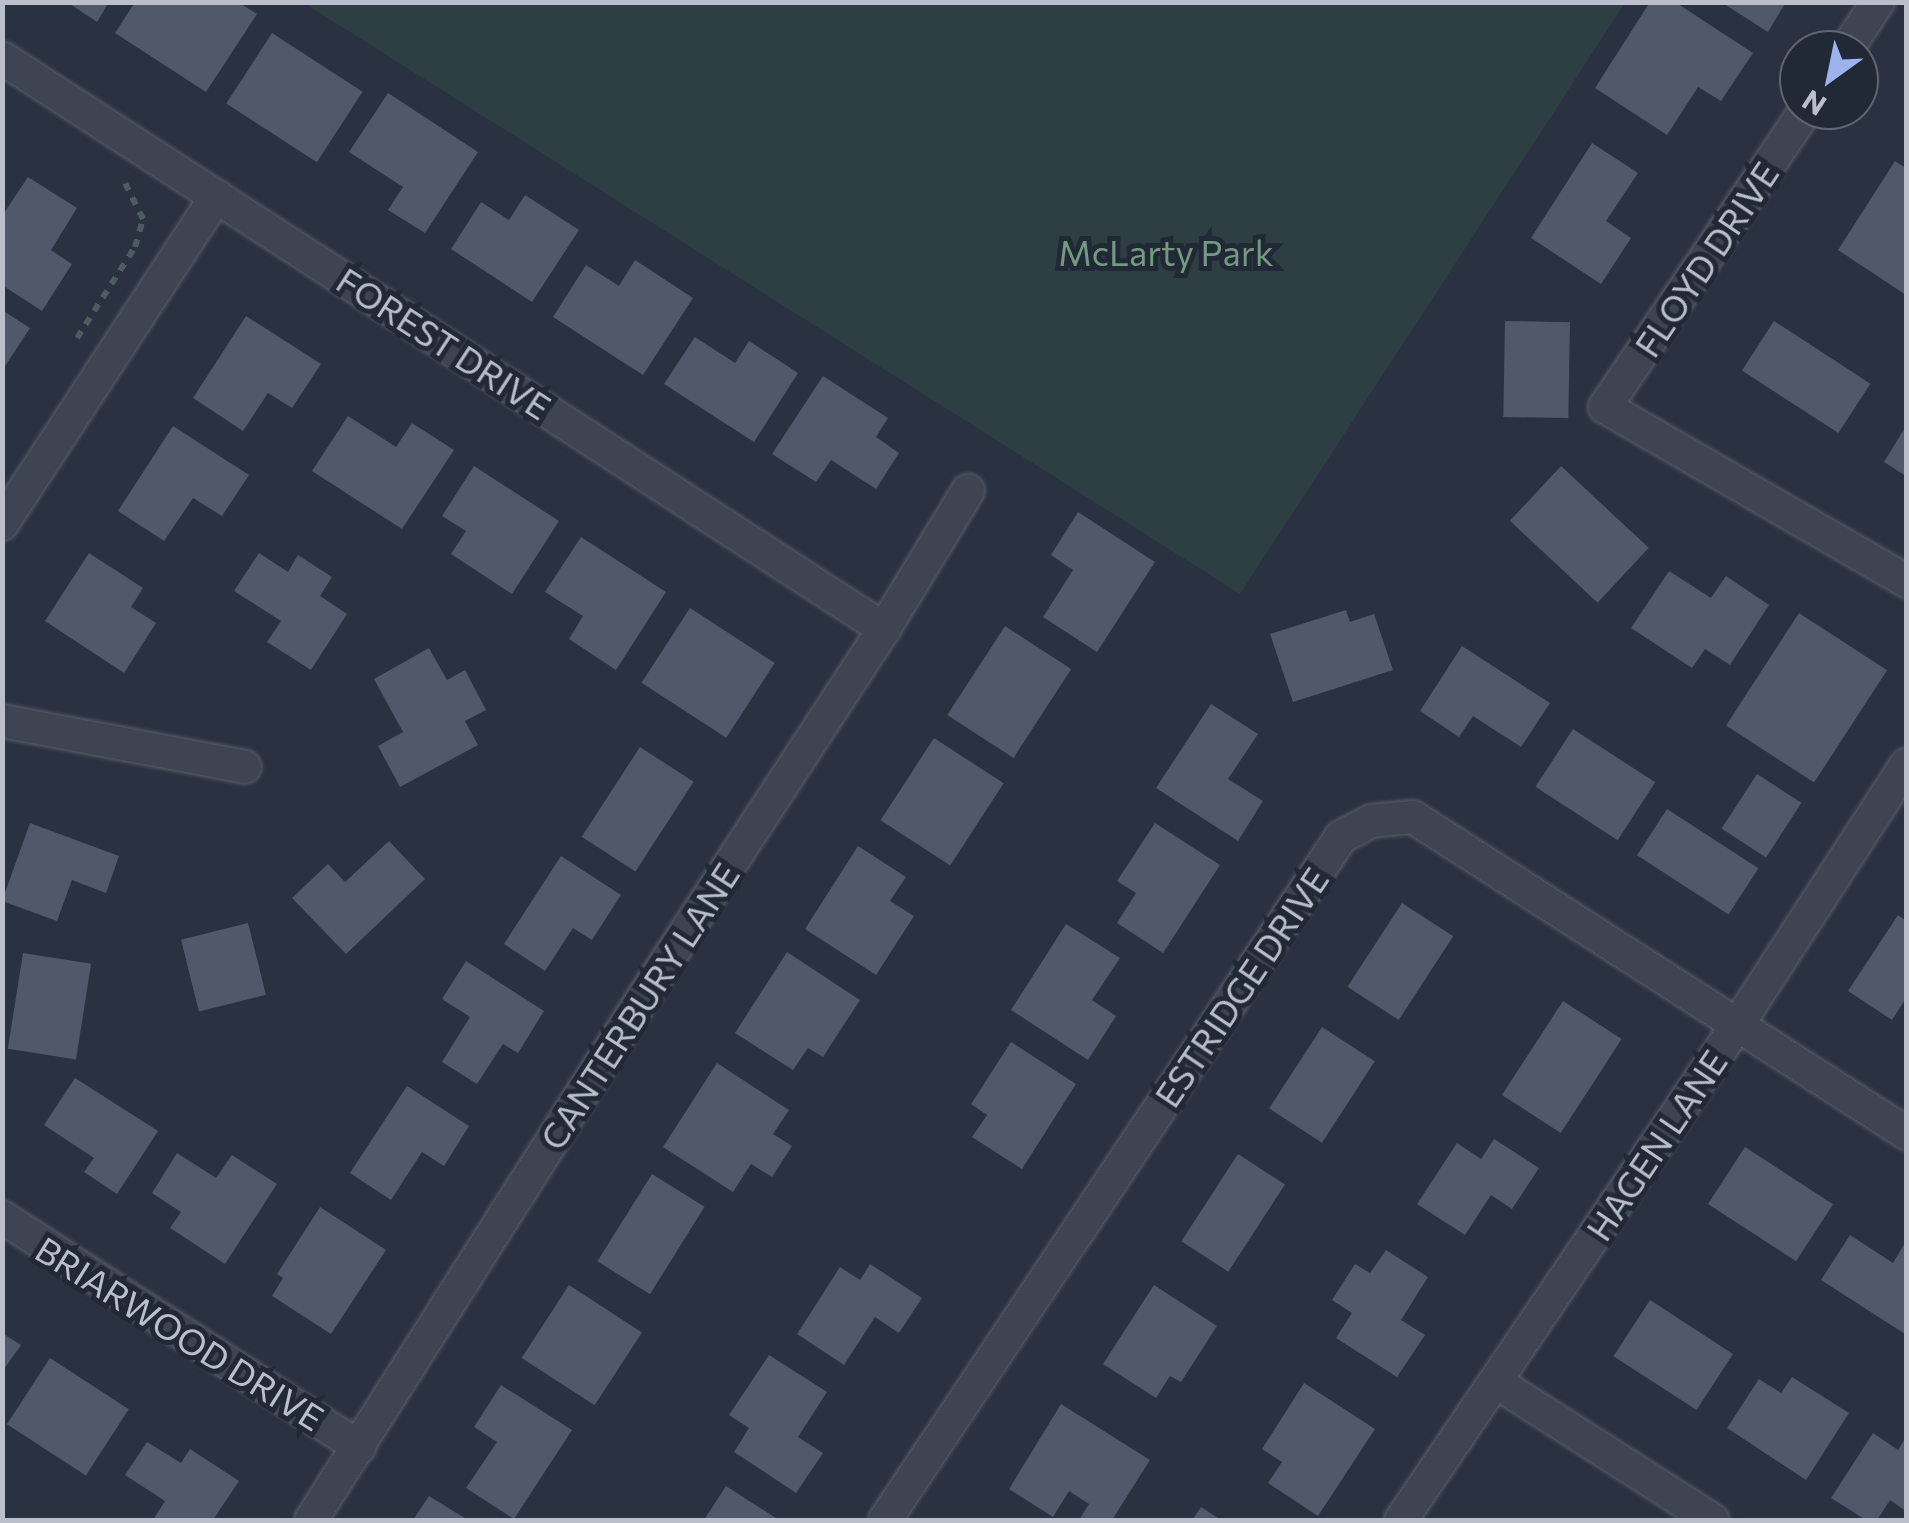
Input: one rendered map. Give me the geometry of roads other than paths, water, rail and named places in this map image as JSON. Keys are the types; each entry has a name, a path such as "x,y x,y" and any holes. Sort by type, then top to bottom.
{"street":[{"path":"1859,30 1878,2"},
{"name":"FOREST DRIVE","path":"2,58 884,630"},
{"name":"FLOYD DRIVE","path":"1792,130 1605,407 1906,580"},
{"path":"2,524 217,196"},
{"name":"CANTERBURY LANE","path":"311,1520 655,979 884,630 968,492"},
{"path":"2,721 246,767"},
{"name":"HAGEN LANE","path":"1401,1520 1738,1024 1906,765"},
{"name":"ESTRIDGE DRIVE","path":"896,1517 1341,837 1371,821 1413,818 1906,1133"},
{"name":"BRIARWOOD DRIVE","path":"2,1217 359,1447"},
{"path":"1496,1382 1713,1520"}],"park label":[{"name":"McLarty Park","path":"1166,252"}]}
